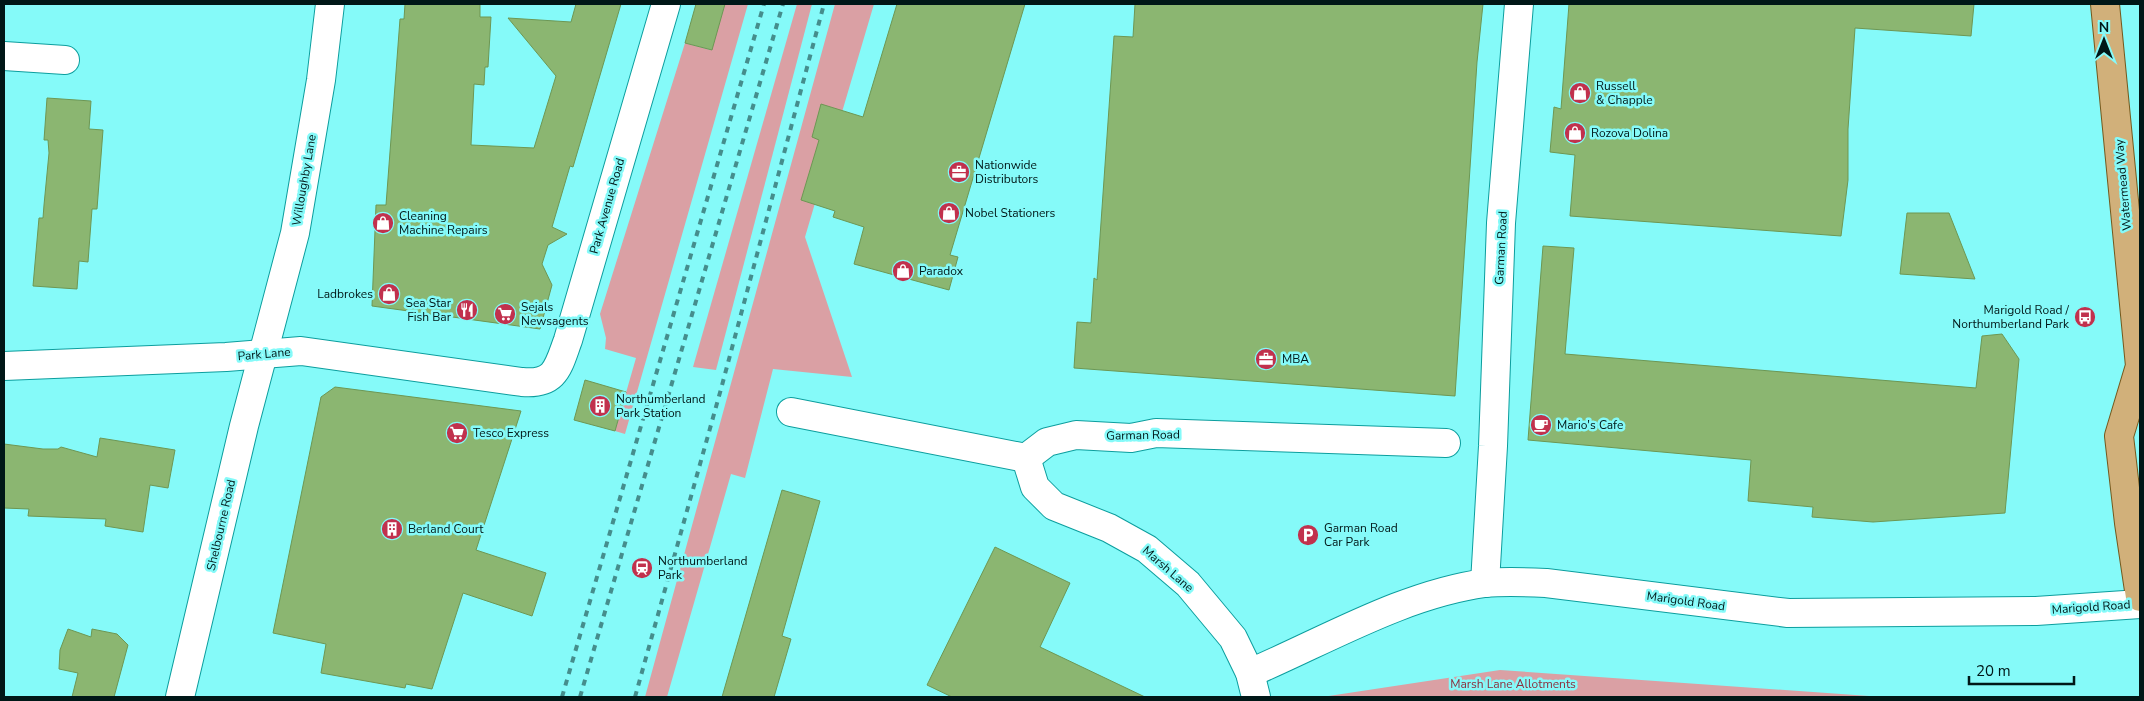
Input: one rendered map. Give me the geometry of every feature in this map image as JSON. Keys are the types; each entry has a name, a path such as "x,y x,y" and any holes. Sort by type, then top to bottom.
{"main road":[{"name":"Watermead Way","path":"2106,4 2140,366 2119,436 2140,597"}],"street":[{"name":"Willoughby Lane","path":"264,354 295,233 321,80 330,4"},
{"name":"Park Avenue Road","path":"522,382 545,381 552,375 559,364 568,340 666,4"},
{"name":"Garman Road","path":"1485,583 1493,446 1501,223 1519,4"},
{"path":"4,56 65,60"},
{"name":"Park Lane","path":"4,366 301,351 522,382"},
{"name":"Shelbourne Road","path":"180,697 244,426 264,354"},
{"path":"792,412 1026,458"},
{"name":"Garman Road","path":"1026,458 1048,442 1076,435 1131,438 1156,434 1446,443"},
{"name":"Marsh Lane","path":"1026,458 1035,487 1054,506 1109,528 1147,549 1188,584 1233,638 1253,685"},
{"name":"Marigold Road","path":"1253,685 1402,605 1443,592 1485,583 1515,581 1546,583 1741,609 1805,614 2036,611 2140,604"}],"green space":[{"path":"725,4 748,4 625,434 615,431 636,358 605,349 606,338 600,314 685,43 711,50"},
{"path":"797,4 812,4 716,370 693,367"},
{"path":"835,4 874,4 805,237 852,377 773,369 745,478 731,474 667,697 645,697"},
{"name":"Marsh Lane Allotments","path":"1500,670 1883,697 1322,697"}],"building":[{"path":"405,4 480,4 480,17 491,17 488,67 485,67 484,85 474,84 471,145 534,148 556,76 508,18 571,22 576,4 621,4 573,167 570,166 552,227 567,234 548,245 542,264 552,285 540,329 372,306 376,205 386,205 400,19 404,19"},
{"path":"696,4 725,4 712,50 685,43"},
{"path":"897,4 1025,4 950,255 958,257 949,290 854,264 864,227 833,217 835,211 801,200 819,140 812,137 821,104 863,117"},
{"path":"1135,4 1483,4 1477,62 1455,396 1074,368 1077,322 1091,323 1094,278 1097,280 1114,36 1133,37"},
{"path":"1569,4 1974,4 1971,36 1855,28 1848,129 1848,180 1841,236 1570,216 1575,155 1550,152 1554,107 1561,109"},
{"path":"47,98 91,101 89,129 103,130 97,209 92,209 88,262 79,261 77,289 33,286 39,218 43,218 49,153 48,140 44,140"},
{"path":"1907,213 1949,213 1975,279 1900,274"},
{"path":"1543,246 1574,248 1565,354 1976,388 1982,336 2002,334 2019,359 2005,513 1873,522 1812,517 1813,507 1748,501 1751,460 1528,440"},
{"name":"Northumberland Park Station","path":"585,380 626,392 615,431 574,420"},
{"name":"Berland Court","path":"335,387 521,411 476,550 546,573 532,616 463,593 432,689 406,684 405,688 321,673 326,644 273,633 321,397"},
{"path":"100,438 175,450 168,488 150,485 143,532 105,526 106,519 28,516 29,509 4,508 4,444 43,449 58,449 61,447 97,457"},
{"path":"782,490 820,501 782,636 791,639 774,697 722,697"},
{"path":"995,547 1070,583 1040,647 1145,697 952,697 927,685"},
{"path":"68,629 91,637 92,629 117,634 128,645 114,697 72,697 78,673 59,669 60,650"}],"railway":[{"path":"562,697 764,4"},
{"path":"580,697 783,4"},
{"path":"635,697 721,389 824,4"}],"place":[{"name":"Russell & Chapple","path":"1580,93"},
{"name":"Rozova Dolina","path":"1575,133"},
{"name":"Nationwide Distributors","path":"959,172"},
{"name":"Nobel Stationers","path":"949,213"},
{"name":"Cleaning Machine Repairs","path":"383,223"},
{"name":"Paradox","path":"903,271"},
{"name":"Ladbrokes","path":"389,294"},
{"name":"Sea Star Fish Bar","path":"467,310"},
{"name":"Sejals Newsagents","path":"505,314"},
{"name":"Marigold Road / Northumberland Park","path":"2085,317"},
{"name":"MBA","path":"1266,359"},
{"name":"Northumberland Park Station","path":"600,406"},
{"name":"Mario's Cafe","path":"1541,425"},
{"name":"Tesco Express","path":"457,433"},
{"name":"Berland Court","path":"392,529"},
{"name":"Garman Road Car Park","path":"1308,535"},
{"name":"Northumberland Park","path":"642,568"}]}
